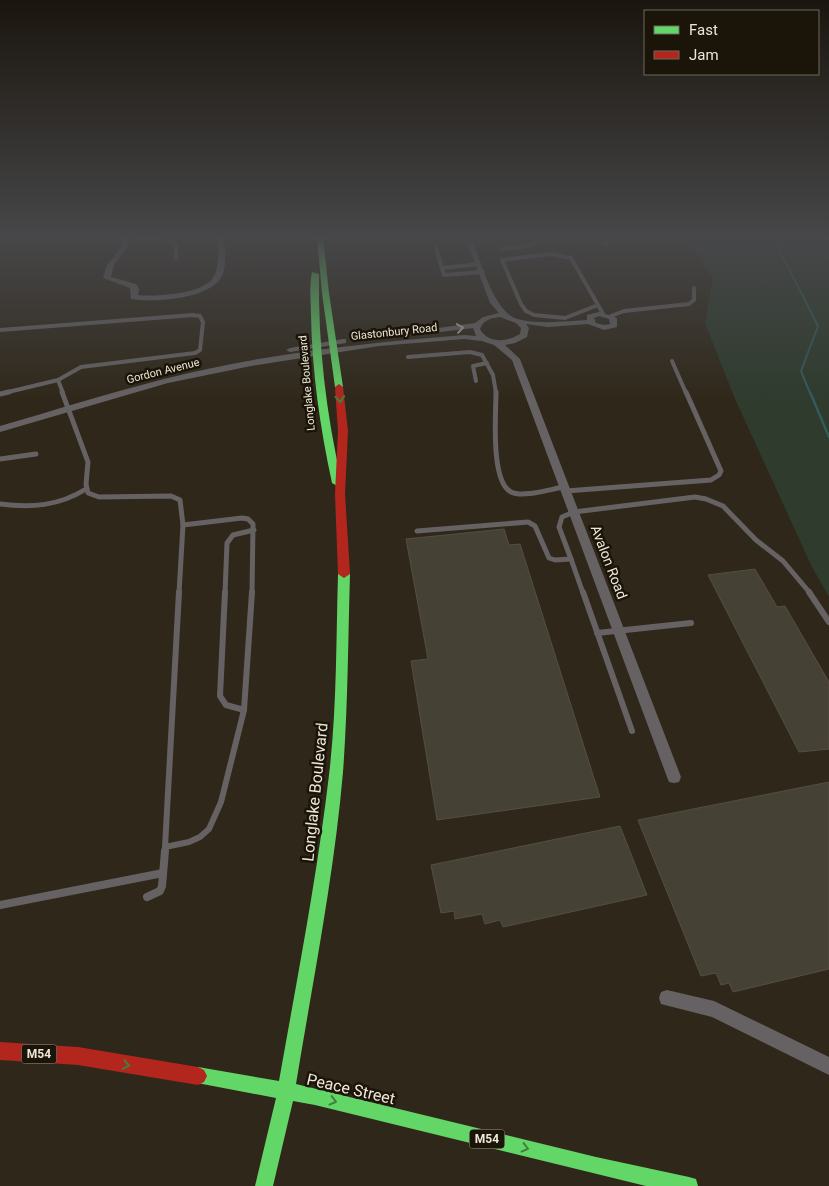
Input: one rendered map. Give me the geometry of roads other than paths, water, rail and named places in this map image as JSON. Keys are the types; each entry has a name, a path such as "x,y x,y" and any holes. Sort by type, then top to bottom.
{"main road":[{"name":"Longlake Boulevard","path":"314,292 316,350 323,429 340,494"},
{"name":"Longlake Boulevard","path":"264,1186 286,1091 322,880 336,773 340,718 344,583 340,494 343,431 335,347 325,292"},
{"name":"Peace Street","path":"0,1051 78,1056 315,1096 596,1166 689,1186"}],"street":[{"path":"135,292 134,297 143,298 193,292"},
{"path":"490,292 494,303 507,316 519,321 548,325 590,322 600,327 608,327 616,322 607,315 592,316 590,322"},
{"path":"485,339 477,332 476,325 486,318 494,303"},
{"path":"486,318 507,316"},
{"path":"516,359 523,335 523,324 519,321"},
{"name":"Glastonbury Road","path":"335,347 476,325"},
{"path":"496,342 509,342 548,325"},
{"name":"Glastonbury Road","path":"335,347 464,337 496,342"},
{"name":"Avalon Road","path":"496,342 516,359 674,777"},
{"name":"Gordon Avenue","path":"0,420 183,377 335,347"},
{"name":"Gordon Avenue","path":"0,428 68,405"},
{"path":"667,998 714,1009 829,1066"}],"lane":[{"path":"517,292 526,311 544,317 565,318 598,305"},
{"path":"590,292 607,315 624,311 689,304 694,300 695,292"},
{"path":"0,330 193,315 202,319 201,347 198,351 81,367 58,380 0,394"},
{"path":"408,357 470,352 482,354 495,382 498,473 504,488 511,492 711,480 719,476 721,471 672,361"},
{"path":"476,381 473,366 487,364"},
{"path":"58,380 88,462 86,489 88,493 99,497 153,495 176,498 180,500 182,505 184,525 166,847 160,891 147,897"},
{"path":"0,459 36,454"},
{"path":"0,504 36,506 61,503 73,499 86,489"},
{"path":"632,731 559,527 562,518 574,512 695,497 715,500 726,507 756,540 782,561 811,593 829,622"},
{"path":"166,847 189,842 200,837 209,829 221,802 244,710 251,616 254,530 252,521 242,518 184,525"},
{"path":"417,531 528,522 535,526 549,558 571,560"},
{"path":"244,710 227,707 222,702 220,696 227,543 234,535 254,530"},
{"path":"597,633 691,623"},
{"path":"0,905 163,873"}],"waterway":[{"path":"801,292 818,326 801,371 810,393"},
{"path":"810,392 829,437"}]}
